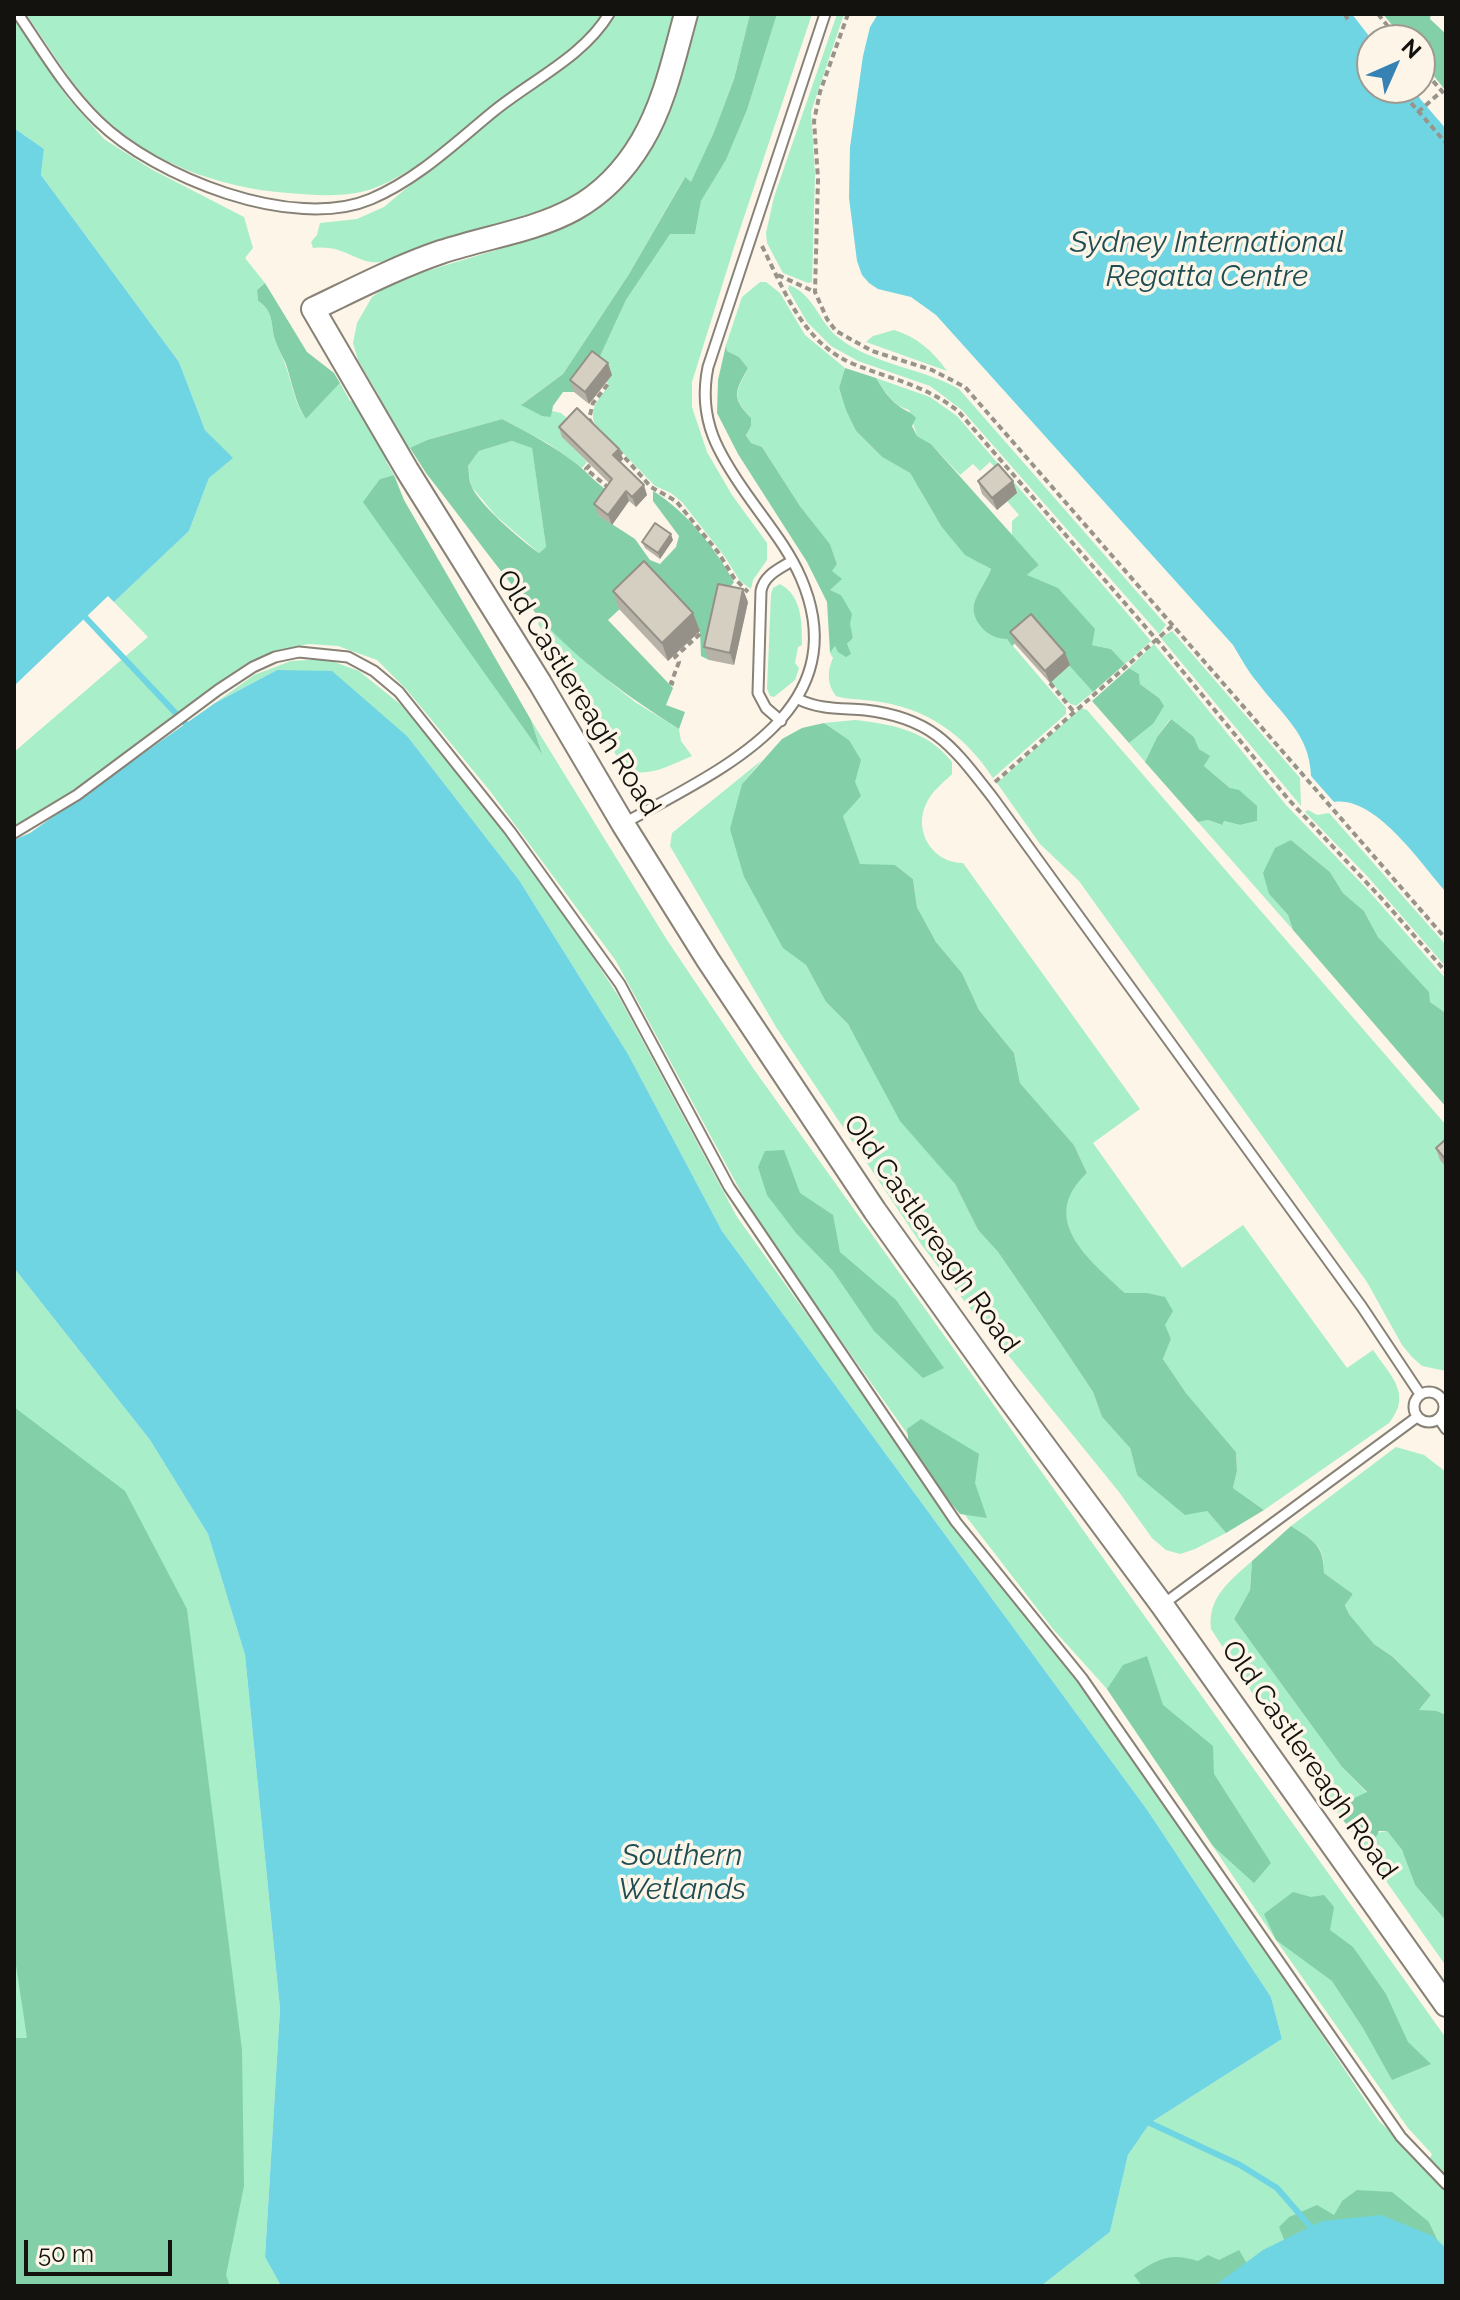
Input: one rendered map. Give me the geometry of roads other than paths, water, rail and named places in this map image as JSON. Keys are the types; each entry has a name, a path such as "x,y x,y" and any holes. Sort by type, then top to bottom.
{"street":[{"name":"Old Castlereagh Road","path":"686,14 658,109 643,139 621,170 586,202 539,227 465,245 417,261 313,309 407,470 540,683 623,824 708,960 875,1211 1162,1605 1446,2005"}],"lane":[{"path":"18,14 83,106 121,141 144,156 202,184 238,197 282,207 332,208 370,199 418,173 504,102 583,45 609,14"},
{"path":"623,824 731,762 781,721 798,699 811,666 814,632 808,595 792,561 727,464 713,437 703,404 708,367 824,16"},
{"path":"781,721 766,708 758,693 761,591 767,577 792,561"},
{"path":"14,833 77,795 241,675 275,657 299,652 348,657 374,671 399,692 510,831 620,984 729,1187 956,1522 1082,1678 1401,2137 1446,2184"},
{"path":"798,699 819,708 901,716 943,738 987,789 1362,1307 1420,1394"},
{"path":"1431,1392 1444,1397 1444,1411 1439,1419 1430,1423 1417,1417 1414,1402 1420,1394 1431,1392"},
{"path":"1162,1605 1417,1417"},
{"path":"1439,1419 1446,1429"}],"water":[{"name":"Sydney International Regatta Centre","path":"878,14 1352,14 1360,24 1356,24 1356,104 1425,104 1446,129 1446,892 1381,820 1366,809 1350,803 1334,802 1311,776 1306,748 1300,736 1251,674 1233,645 936,315 911,297 878,289 862,275 857,261 849,198 850,147 870,27"},
{"path":"14,128 44,149 41,175 179,362 205,430 233,458 209,478 189,531 114,602 108,596 14,686"},
{"name":"Southern Wetlands","path":"277,670 332,671 408,737 519,880 628,1054 722,1231 1148,1811 1271,1997 1282,2039 1150,2123 1128,2155 1110,2232 1041,2286 281,2286 265,2257 280,2009 245,1655 208,1534 150,1440 14,1268 14,840 30,833 215,703"},
{"path":"1381,2215 1433,2236 1446,2248 1446,2286 1214,2286 1263,2250 1322,2221"}],"waterway":[{"path":"85,617 185,723"},
{"path":"1150,2123 1240,2165 1277,2188 1310,2226"}]}
